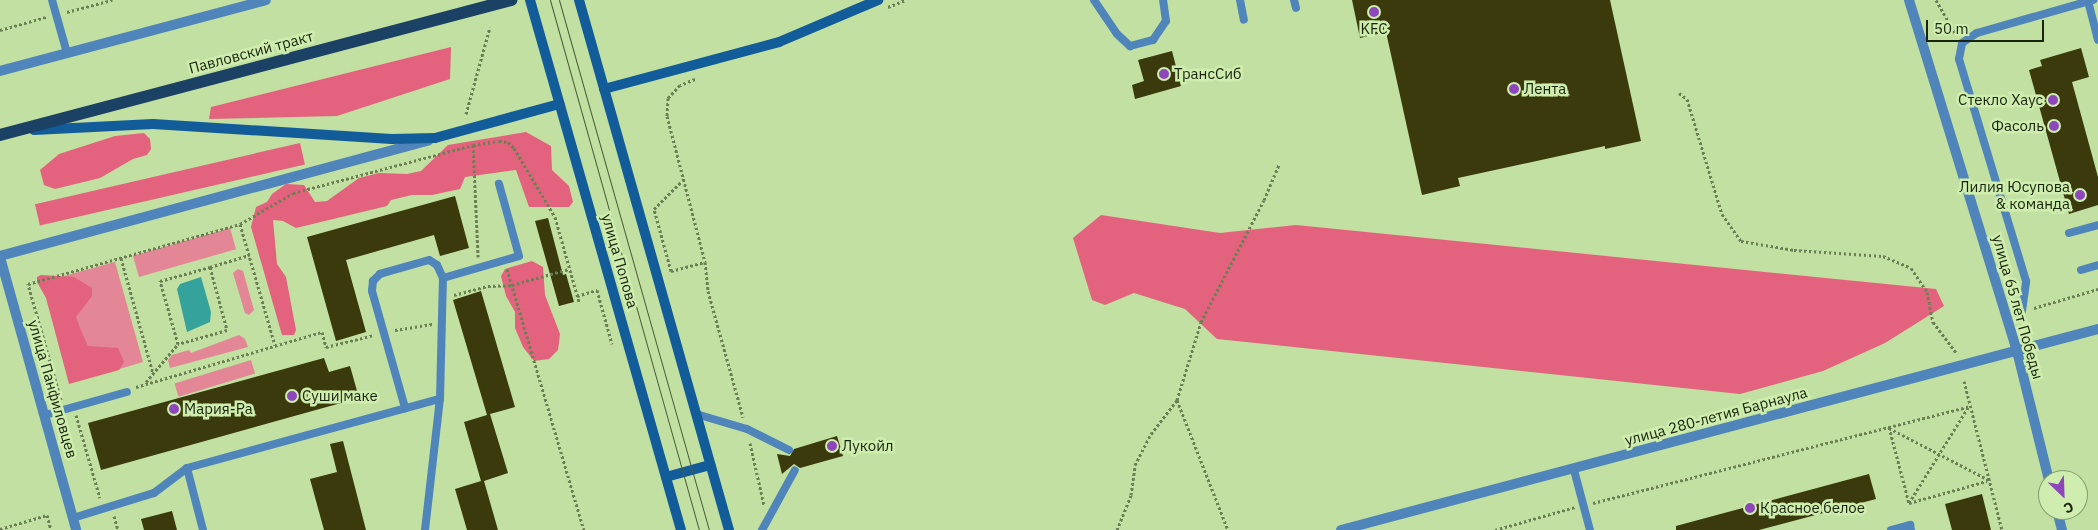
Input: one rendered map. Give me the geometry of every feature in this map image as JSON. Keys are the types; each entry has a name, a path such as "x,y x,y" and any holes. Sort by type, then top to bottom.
{"main road":[{"name":"Павловский тракт","path":"4,134 511,0"},
{"name":"улица Попова","path":"530,0 681,530"},
{"name":"улица Попова","path":"579,0 729,530"},
{"path":"604,89 779,42 878,0"},
{"path":"4,134 86,125 153,124 392,139 435,138 559,104"},
{"path":"666,476 710,465"}],"street":[{"path":"0,71 266,0"},
{"name":"улица 65 лет Победы","path":"1909,0 2017,351 2047,470"},
{"path":"0,256 435,138"},
{"name":"улица Панфиловцев","path":"0,256 76,530"},
{"name":"улица 280-летия Барнаула","path":"1341,530 1574,470 2098,329"}],"lane":[{"path":"52,0 67,53"},
{"path":"1094,0 1117,34 1130,46 1153,40 1166,20 1163,0"},
{"path":"1240,0 1244,20"},
{"path":"2022,311 2026,281 1959,59 1962,43 1977,32 2090,1 2098,40"},
{"path":"443,278 519,256 499,184"},
{"path":"2068,233 2098,225"},
{"path":"405,408 372,291 373,281 380,274 429,260 437,265 443,278 443,322 440,399 425,530"},
{"path":"2081,270 2098,265"},
{"path":"45,415 127,392"},
{"path":"73,518 154,493 187,468 440,399"},
{"path":"696,414 747,429 789,450"},
{"path":"187,468 203,530"},
{"path":"762,530 795,470"},
{"path":"1574,470 1590,530"},
{"path":"1891,530 1910,525 1912,530"}],"path":[{"path":"1936,0 1962,43"},
{"path":"466,114 490,27"},
{"path":"1679,93 1686,99 1722,214 1741,241 1794,250 1883,256 1911,268 1927,292 1932,322 1957,354"},
{"path":"667,116 686,177 705,262 708,291 747,429 768,521"},
{"path":"118,530 112,507 100,500 71,398 60,400 28,284 240,224 293,193 472,145 499,141 514,148 555,217 578,302"},
{"path":"472,145 479,268"},
{"path":"1117,530 1131,495 1135,465 1151,434 1177,400 1201,322 1264,200 1279,164"},
{"path":"673,279 654,209 686,177"},
{"path":"240,224 276,345"},
{"path":"178,344 160,280 249,255"},
{"path":"121,258 154,373"},
{"path":"505,260 584,530"},
{"path":"671,271 705,262"},
{"path":"210,267 227,330 178,344 145,382 322,332 326,347 383,332 443,322"},
{"path":"443,298 488,286 512,285 569,269"},
{"path":"2022,311 2098,289"},
{"path":"577,296 596,290 612,344"},
{"path":"1964,381 2002,530"},
{"path":"1177,400 1228,530"},
{"path":"1495,530 1584,505 1970,406"},
{"path":"1909,503 1970,406"},
{"path":"1889,427 1989,480"},
{"path":"1889,427 1909,503"},
{"path":"1909,503 1989,480"},
{"path":"0,529 47,516 51,530"}],"shaded area":[{"path":"451,47 450,79 337,116 209,119 211,107"},
{"path":"526,132 551,146 552,170 569,186 573,202 569,207 529,207 516,170 465,177 460,189 432,195 412,195 391,200 387,206 296,228 283,221 273,220 277,264 286,277 296,330 294,335 282,335 251,227 256,207 267,202 272,194 286,184 304,185 315,202 327,201 359,178 379,173 407,174 421,171 448,145"},
{"path":"144,133 150,139 151,149 147,155 133,159 100,178 55,189 44,185 40,170 59,154 115,136"},
{"path":"300,143 305,164 40,226 35,204"},
{"path":"1101,215 1220,233 1296,225 1936,289 1944,306 1885,343 1823,371 1740,394 1217,339 1185,309 1134,293 1105,305 1092,300 1073,238"},
{"path":"230,228 236,249 139,277 133,256"},
{"path":"532,261 543,267 545,295 560,334 558,350 549,359 534,361 523,347 515,328 515,312 506,296 501,276 505,269"},
{"path":"115,262 143,362 106,373 42,282"},
{"path":"238,269 243,271 254,310 249,315 245,313 233,273"},
{"path":"41,275 74,277 92,288 92,296 76,317 88,346 118,348 124,362 119,370 69,384 46,298 37,282 37,277"},
{"path":"239,335 245,339 248,347 170,368 168,360 172,355 189,350 191,353"},
{"path":"251,360 255,373 179,397 174,383"}],"water":[{"path":"201,277 211,312 210,322 187,332 177,289 180,284"}],"building":[{"name":"Лента","path":"1352,0 1610,0 1641,141 1605,149 1605,146 1458,178 1460,186 1422,195 1386,32 1360,38"},
{"path":"2081,48 2089,77 2072,82 2098,177 2098,205 2069,214 2029,70 2042,66 2040,60"},
{"path":"1172,51 1181,86 1135,99 1132,85 1144,81 1138,60"},
{"path":"455,196 469,248 440,256 434,235 346,260 366,332 336,341 307,237"},
{"path":"548,218 563,275 566,274 574,302 559,306 535,221"},
{"path":"481,291 515,407 490,414 508,473 484,481 498,530 467,530 455,489 481,481 464,422 487,415 453,300"},
{"path":"324,358 329,372 350,366 359,398 101,470 88,423"},
{"path":"837,436 843,456 800,468 794,464 782,474 777,454 790,456 794,449"},
{"path":"343,441 366,530 324,530 310,479 337,472 330,444"},
{"path":"1869,474 1876,499 1759,530 1676,530 1676,526"},
{"path":"1982,494 1991,530 1952,530 1945,504"},
{"path":"172,511 177,530 144,530 141,519"}],"tram line":[{"path":"550,0 699,530"},
{"path":"559,0 709,530"}],"place":[{"name":"KFC","path":"1374,12"},
{"name":"ТрансСиб","path":"1164,74"},
{"name":"Лента","path":"1514,89"},
{"name":"Стекло Хаус","path":"2053,100"},
{"name":"Фасоль","path":"2054,126"},
{"name":"Лилия Юсупова & команда","path":"2080,195"},
{"name":"Суши маке","path":"292,396"},
{"name":"Мария-Ра","path":"174,409"},
{"name":"Лукойл","path":"832,446"},
{"name":"Красное белое","path":"1750,508"}]}
